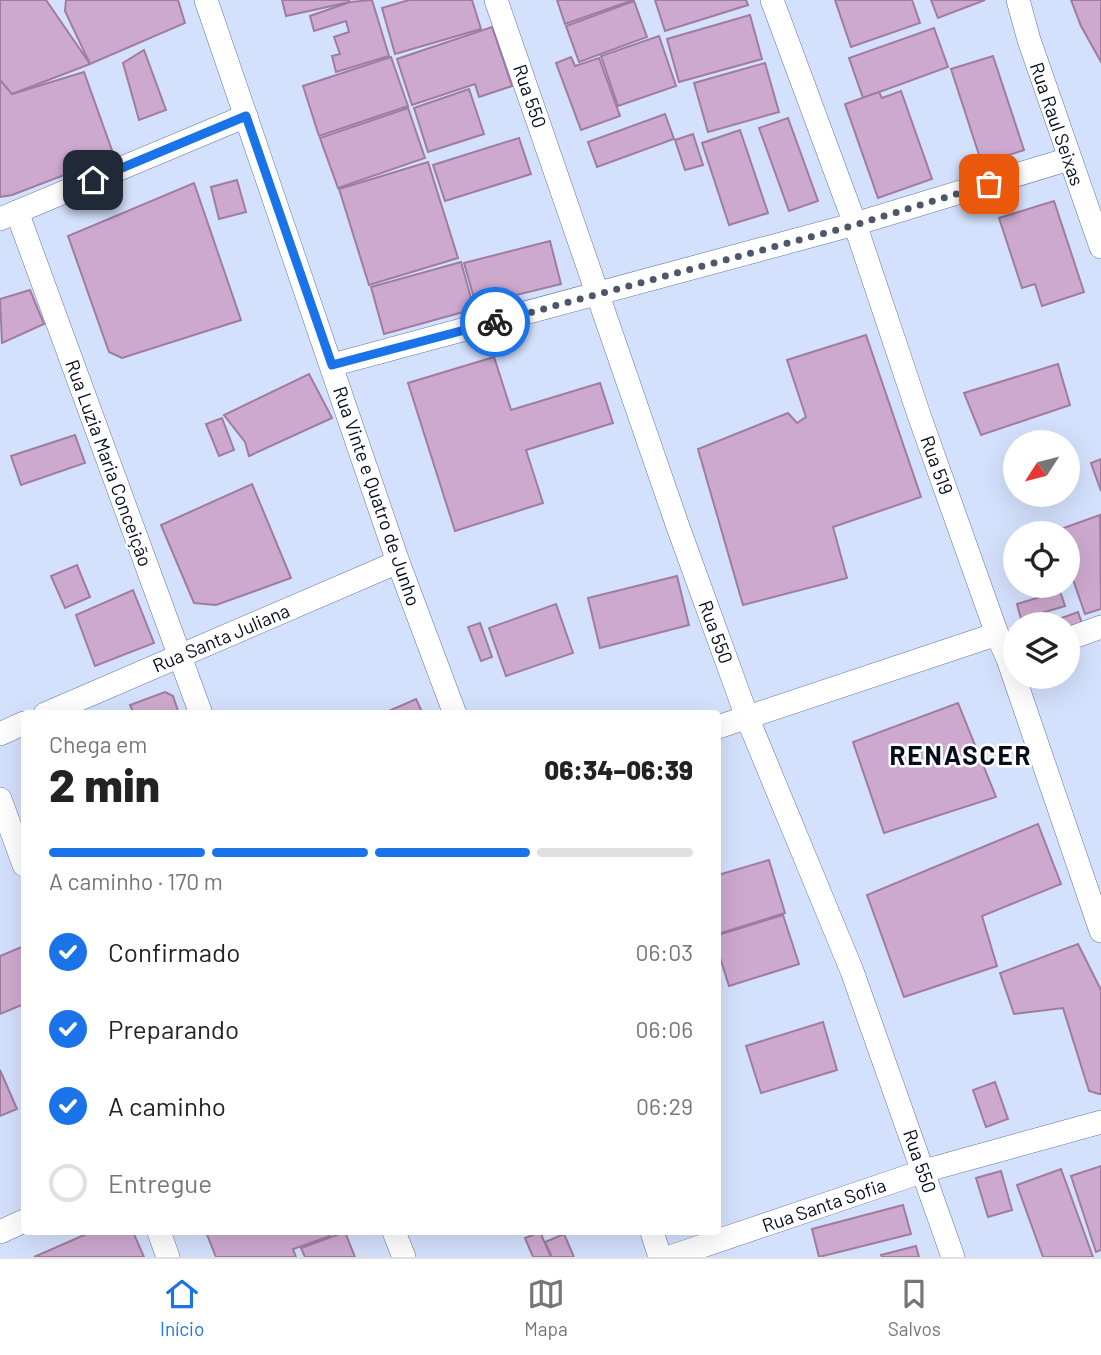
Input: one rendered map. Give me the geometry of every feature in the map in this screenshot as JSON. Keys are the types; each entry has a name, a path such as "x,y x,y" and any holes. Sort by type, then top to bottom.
{"street":[{"name":"Rua Vinte e Quatro de Junho","path":"206,0 398,562 454,710"},
{"name":"Rua 550","path":"496,0 677,524 747,717 852,971 953,1257"},
{"name":"Rua 519","path":"772,0 855,225 919,415 1003,644"},
{"name":"Rua Raul Seixas","path":"1018,0 1028,40 1099,236"},
{"path":"8,215 246,116"},
{"path":"332,365 855,225 1069,159"},
{"name":"Rua Luzia Maria Conceição","path":"8,215 199,710"},
{"name":"Rua Santa Juliana","path":"54,710 398,562"},
{"path":"1080,635 1101,627"},
{"path":"721,726 997,634"},
{"name":"Rua 519","path":"1021,689 1101,931"},
{"path":"0,734 21,724"},
{"path":"0,799 21,857"},
{"name":"Rua Santa Sofia","path":"670,1257 924,1171 1101,1122"},
{"path":"0,1232 21,1222"},
{"path":"160,1235 167,1257"},
{"path":"395,1235 404,1257"},
{"path":"653,1235 660,1257"}],"building":[{"path":"0,0 46,0 90,64 12,94 0,83"},
{"path":"66,0 178,0 185,23 90,64 65,11"},
{"path":"282,0 349,0 350,2 286,16"},
{"path":"372,0 389,56 336,72 332,56 340,54 334,37 349,32 346,21 314,31 310,16 350,2"},
{"path":"409,0 472,0 481,29 395,54 382,8"},
{"path":"557,0 633,0 565,24"},
{"path":"655,0 746,0 748,5 665,31"},
{"path":"835,0 912,0 920,23 851,47"},
{"path":"931,0 985,0 938,18"},
{"path":"1071,0 1101,0 1101,62 1081,26"},
{"path":"634,1 647,37 579,62 566,26"},
{"path":"750,15 762,59 679,82 667,39"},
{"path":"492,27 512,86 479,97 475,84 412,105 397,59"},
{"path":"934,28 948,67 863,98 849,58"},
{"path":"659,36 676,86 618,106 601,56"},
{"path":"144,50 166,110 139,120 123,63"},
{"path":"993,56 1024,150 982,164 951,69"},
{"path":"391,57 408,106 319,136 303,86"},
{"path":"571,57 575,66 599,58 620,116 581,130 556,63"},
{"path":"765,63 779,112 708,132 694,83"},
{"path":"84,72 114,156 12,195 0,197 0,80 12,94"},
{"path":"469,89 484,134 428,152 414,108"},
{"path":"901,91 932,179 878,198 845,104 879,92 882,98"},
{"path":"408,108 425,158 338,188 320,138"},
{"path":"665,114 674,139 597,167 588,142"},
{"path":"788,118 818,201 789,211 759,128"},
{"path":"740,130 768,213 729,225 702,143"},
{"path":"693,134 703,165 685,170 675,140"},
{"path":"519,138 531,174 445,201 433,165"},
{"path":"428,162 458,258 369,285 339,189"},
{"path":"237,180 246,212 219,219 211,187"},
{"path":"194,183 241,320 122,358 109,352 68,236"},
{"path":"1054,201 1084,292 1042,306 1035,284 1022,288 999,218"},
{"path":"550,241 561,284 476,305 464,263"},
{"path":"461,262 474,309 384,334 371,287"},
{"path":"30,290 44,324 2,343 0,299"},
{"path":"866,335 921,497 833,527 847,578 743,605 698,449 788,413 797,423 806,417 787,360"},
{"path":"494,357 511,410 600,383 613,423 526,450 543,503 455,531 408,383"},
{"path":"1058,364 1070,405 981,435 964,393"},
{"path":"309,374 332,418 249,456 245,442 224,415"},
{"path":"222,418 234,450 219,456 206,424"},
{"path":"75,435 85,463 21,485 11,456"},
{"path":"1101,459 1101,491 1091,463"},
{"path":"252,484 291,578 216,605 194,603 161,525"},
{"path":"1100,515 1101,609 1085,614 1079,598 1080,522"},
{"path":"77,565 90,597 65,608 51,576"},
{"path":"677,576 689,625 600,648 588,598"},
{"path":"133,590 154,643 95,666 76,615"},
{"path":"1037,598 1062,598 1065,606 1045,612 1019,612 1017,604"},
{"path":"556,604 573,653 506,676 489,628"},
{"path":"480,623 492,657 481,661 468,627"},
{"path":"165,692 173,696 178,710 132,710 130,705"},
{"path":"416,699 421,710 391,710"},
{"path":"958,703 996,797 884,833 853,742"},
{"path":"1038,824 1061,884 982,916 997,966 904,997 867,895"},
{"path":"769,860 785,913 721,933 721,874"},
{"path":"783,915 799,964 729,986 721,961 721,934"},
{"path":"1078,944 1101,990 1101,1094 1089,1091 1063,1008 1014,1014 1000,973"},
{"path":"21,947 21,1005 0,1014 0,956"},
{"path":"823,1022 837,1070 761,1093 746,1046"},
{"path":"0,1070 17,1109 0,1116"},
{"path":"995,1082 1008,1119 986,1127 973,1090"},
{"path":"1101,1166 1101,1250 1096,1252 1071,1176"},
{"path":"1061,1169 1093,1257 1043,1257 1017,1185"},
{"path":"1001,1171 1012,1210 988,1217 976,1178"},
{"path":"903,1205 911,1234 819,1257 812,1229"},
{"path":"84,1235 134,1235 144,1257 34,1257"},
{"path":"207,1235 330,1236 293,1249 296,1257 216,1257"},
{"path":"337,1235 346,1235 355,1257 305,1257 301,1248"},
{"path":"541,1235 551,1257 533,1257 525,1238"},
{"path":"564,1235 574,1257 552,1257 545,1242"},
{"path":"916,1246 919,1257 881,1255"}],"way so far":[{"path":"495,322 855,225 989,184"}],"district":[{"name":"RENASCER","path":"961,756"}],"route":[{"path":"93,180 246,116 332,365 495,322"}]}
